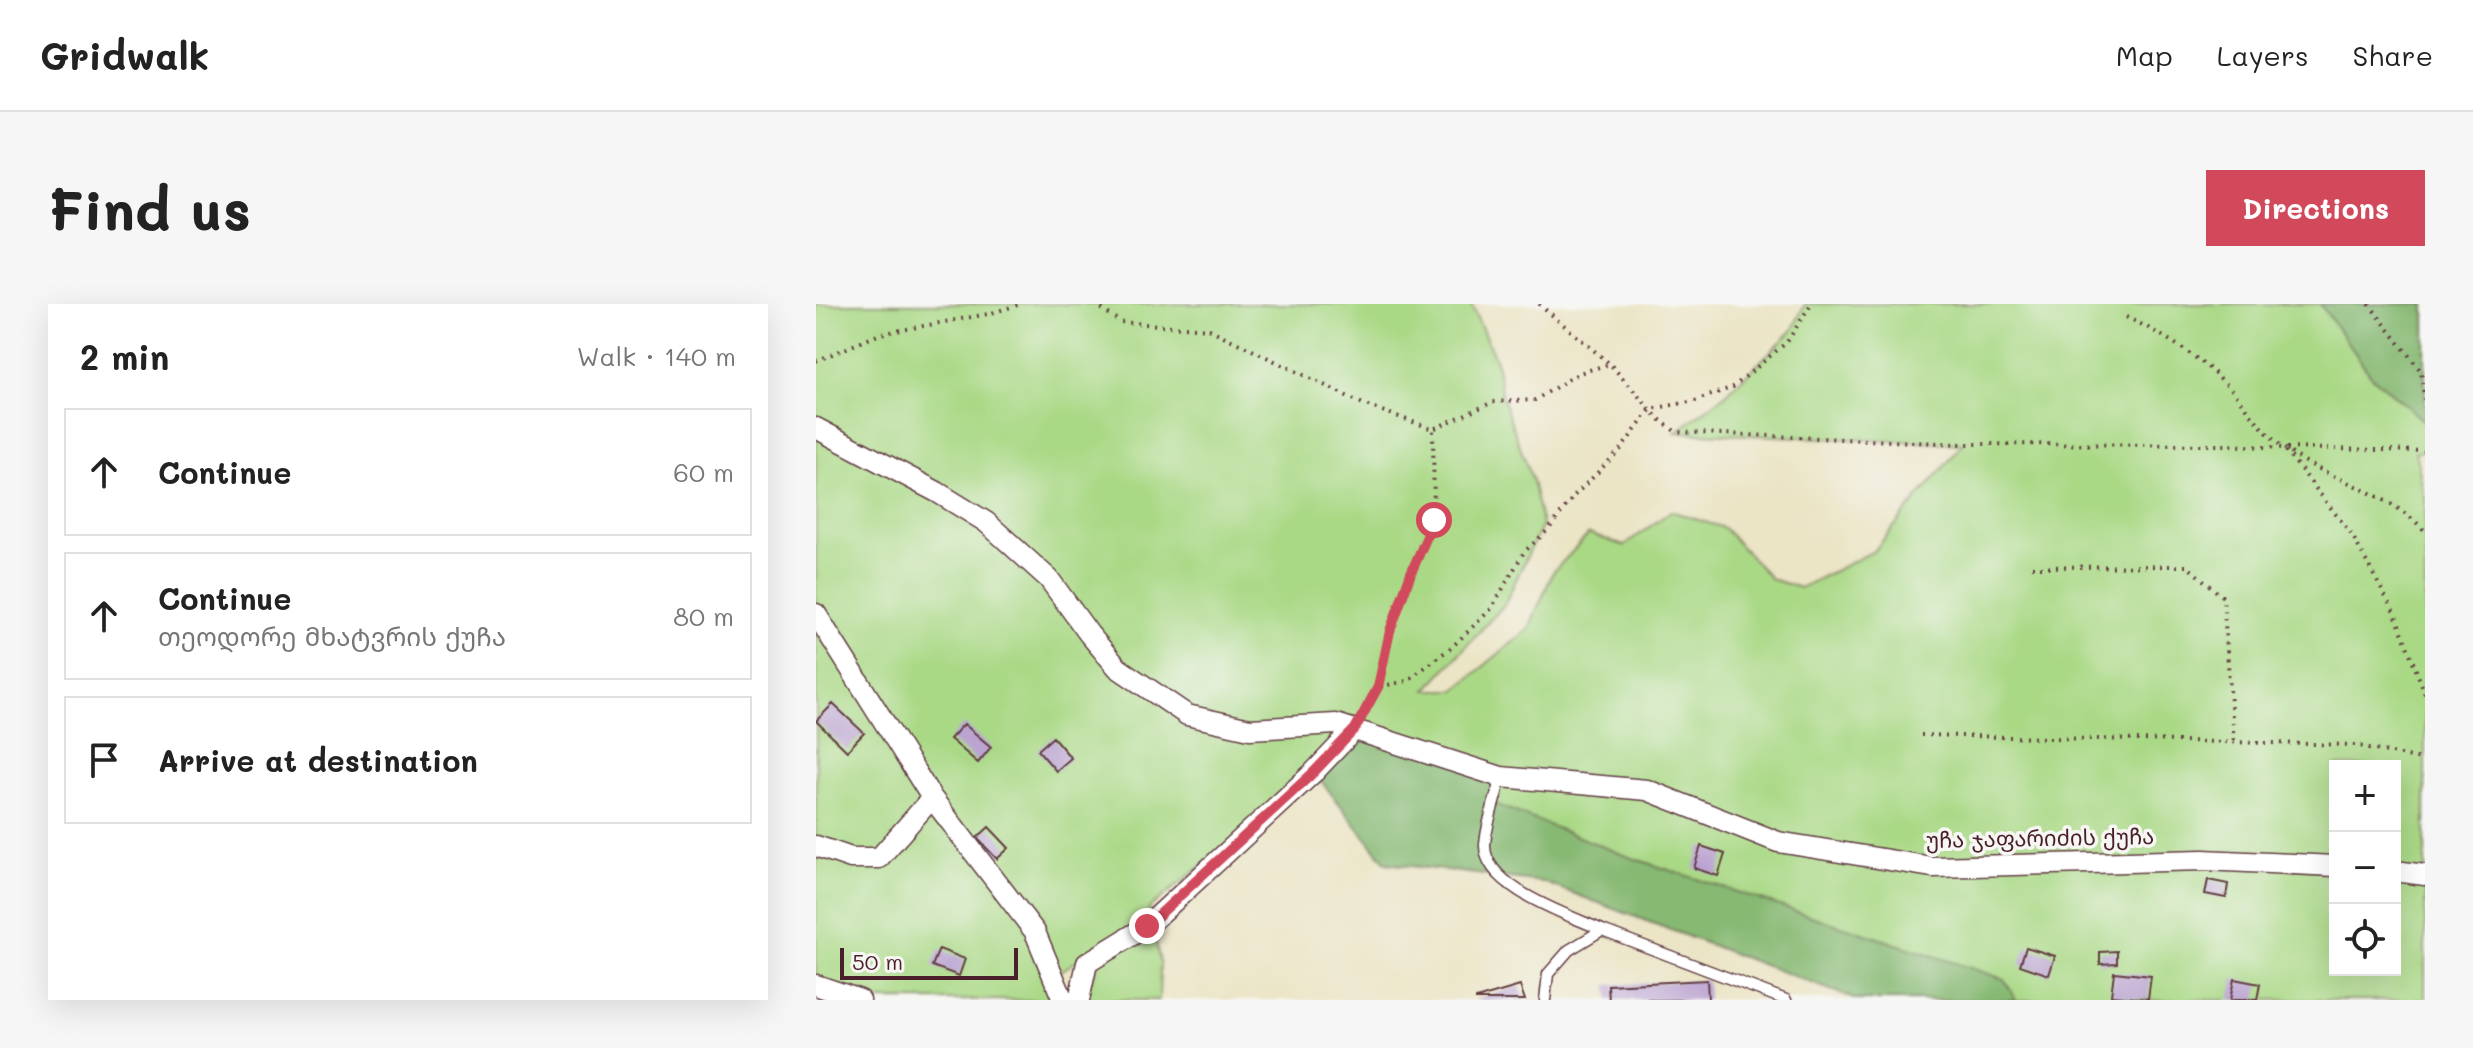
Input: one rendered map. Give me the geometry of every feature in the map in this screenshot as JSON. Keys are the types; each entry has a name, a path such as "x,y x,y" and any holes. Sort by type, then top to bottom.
{"street":[{"name":"უჩა ჯაფარიძის ქუჩა","path":"816,428 937,492 986,522 1049,579 1118,668 1187,715 1250,729 1336,724 1501,777 1647,790 1778,842 1932,867 2203,860 2329,866"},
{"path":"816,614 932,798 1035,932 1063,1000"},
{"path":"1079,1000 1087,963 1147,926 1314,772 1355,729"},
{"path":"816,846 851,858 879,858 932,798"},
{"path":"2401,872 2425,875"},
{"path":"816,985 860,1000"}],"lane":[{"path":"1501,777 1485,847 1492,868 1515,890 1602,930 1786,1000"},
{"path":"1545,1000 1548,974 1569,950 1602,930"}],"path":[{"path":"816,361 880,334 988,314 1021,304"},
{"path":"1095,304 1120,322 1209,329 1365,405 1433,429 1493,402 1535,400 1579,373 1610,364"},
{"path":"1539,304 1610,364 1658,418 1676,432 1964,444 2226,445 2425,451"},
{"path":"1378,687 1407,681 1453,646 1491,609 1524,552 1549,529 1574,496 1621,449 1651,409 1695,401 1733,387 1787,342 1811,304"},
{"path":"2369,304 2421,371 2425,404"},
{"path":"2126,317 2152,329 2207,368 2230,388 2258,425 2284,448 2352,535 2396,616 2425,694"},
{"path":"1355,729 1378,687 1390,631 1434,520 1433,429"},
{"path":"2284,448 2379,497 2412,517 2425,531"},
{"path":"2032,567 2187,566 2223,597 2234,743"},
{"path":"1921,735 2355,745 2425,760"}],"green space":[{"path":"816,304 1471,304 1496,361 1502,397 1531,477 1542,525 1504,605 1426,690 1455,690 1529,629 1553,572 1589,534 1624,546 1671,511 1724,528 1771,579 1800,588 1874,551 1963,444 1676,432 1725,395 1792,331 1805,304 2320,304 2371,375 2425,422 2425,451 2415,452 2425,497 2425,1000 2016,1000 2004,979 1629,857 1495,804 1368,733 1149,908 1160,963 1159,1000 1083,1000 1107,942 1053,976 1063,1000 816,1000"},
{"path":"2320,304 2425,304 2425,422 2371,375"},
{"path":"1368,733 1501,777 1495,804 1629,857 2004,979 2016,1000 1857,1000 1543,882 1386,863 1314,772"}],"building":[{"path":"833,704 864,733 847,751 816,721"},
{"path":"964,724 991,747 978,763 950,739"},
{"path":"1053,737 1071,758 1056,771 1038,750"},
{"path":"989,827 1009,848 997,859 977,838"},
{"path":"1701,846 1725,854 1718,876 1694,868"},
{"path":"2208,880 2228,884 2226,898 2205,894"},
{"path":"2026,947 2055,956 2049,975 2020,965"},
{"path":"939,949 965,959 959,976 932,966"},
{"path":"2117,951 2117,963 2100,964 2100,952"},
{"path":"2114,972 2151,976 2148,999 2111,996"},
{"path":"2234,979 2260,984 2257,1000 2230,1000"},
{"path":"1707,980 1708,1000 1609,1000 1608,985"},
{"path":"1520,986 1525,1000 1476,1000 1476,999"}],"route":[{"path":"1147,926 1314,772 1355,729 1378,687 1390,631 1434,520"}]}
